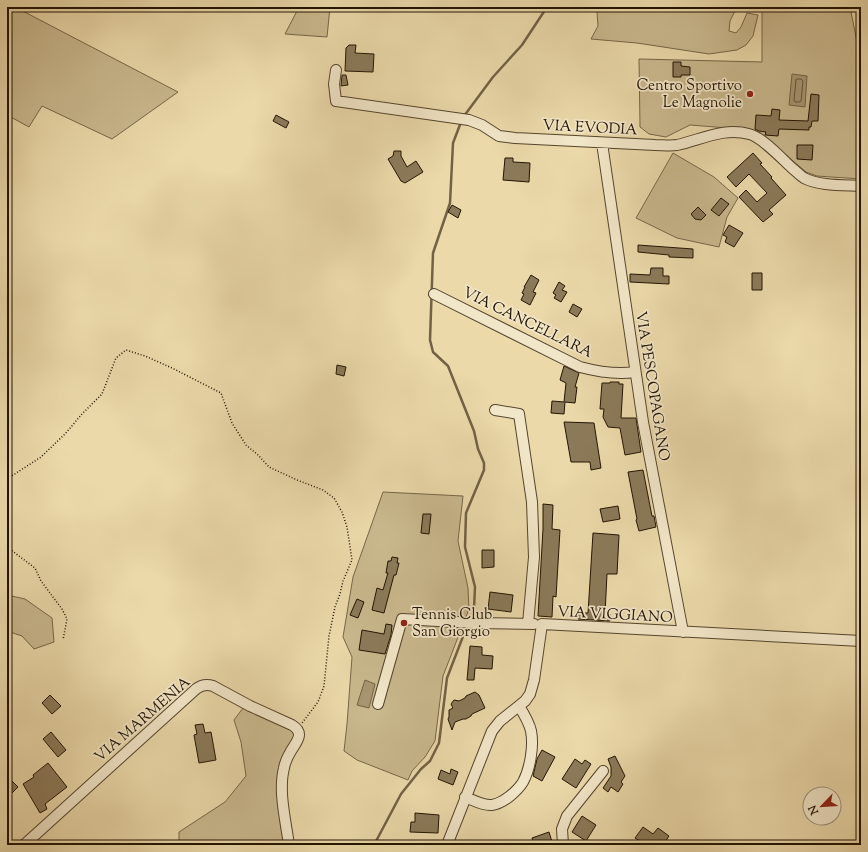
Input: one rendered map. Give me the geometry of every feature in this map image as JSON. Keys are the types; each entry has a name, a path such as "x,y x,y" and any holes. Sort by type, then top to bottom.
{"street":[{"name":"VIA EVODIA","path":"336,70 334,84 336,102 469,120 499,136 506,137 602,143 676,145 705,136 725,133 750,134 760,139 802,177 812,182 861,186"},
{"name":"VIA PESCOPAGANO","path":"602,143 643,422 683,632"},
{"name":"VIA CANCELLARA","path":"434,294 580,367 599,372 619,374 635,372"},
{"path":"495,410 519,414 532,502 534,557 528,624"},
{"path":"378,704 402,619 474,623 542,624"},
{"name":"VIA VIGGIANO","path":"447,845 492,731 500,721 528,698 532,690 542,624 861,641"},
{"name":"VIA MARMENIA","path":"24,845 201,686 213,686 250,706 292,725 296,729"},
{"path":"465,797 483,804 494,805 506,799 523,781 527,773 532,738 528,722 519,706"},
{"path":"289,845 283,803 282,776 284,766 298,739 299,735 296,729"},
{"path":"563,845 562,829 567,816 603,771"}],"path":[{"path":"7,480 41,457 65,434 102,394 116,358 126,350 145,356 172,368 221,393 232,423 246,445 258,454 269,468 323,490 334,498 342,512 347,526 352,560 343,580 335,607 329,636 324,686 318,702 296,729"},
{"path":"7,547 35,568 41,581 62,609 67,619 63,640"}],"shaded area":[{"path":"7,7 15,7 178,92 112,139 42,106 29,127 7,115"},
{"path":"299,7 330,7 327,37 285,34"},
{"path":"592,7 737,7 730,21 729,31 736,33 741,27 747,13 758,15 753,36 746,45 737,50 709,54 637,43 591,39 598,26 597,12"},
{"name":"Centro Sportivo Le Magnolie","path":"762,7 819,9 830,7 850,7 861,62 861,179 817,176 806,172 760,133 753,130 690,125 666,137 649,134 640,127 639,59 762,62"},
{"name":"Centro Sportivo Le Magnolie","path":"673,153 714,177 738,198 727,217 719,247 677,238 636,218"},
{"name":"Tennis Club San Giorgio","path":"383,492 463,496 458,541 468,588 469,609 443,676 435,741 425,757 412,771 408,780 357,760 344,751 352,657 343,637 353,577"},
{"path":"7,595 25,599 52,618 54,642 34,649 22,636 7,631"},
{"path":"246,704 296,729 284,766 288,845 179,845 179,832 225,802 246,776 241,742 234,720"}],"water":[{"path":"792,74 807,76 805,107 789,105"},
{"path":"365,680 375,684 369,708 357,705"}],"building":[{"path":"349,45 356,45 355,53 374,54 373,72 345,71 346,48"},
{"path":"673,62 681,62 681,66 690,67 690,75 673,77"},
{"path":"342,75 346,75 348,85 341,86"},
{"path":"811,94 819,95 818,121 812,121 809,130 779,129 778,136 765,135 766,132 755,129 756,115 771,116 772,109 780,110 779,120 808,121"},
{"path":"276,115 289,122 286,128 273,121"},
{"path":"797,145 813,145 812,160 797,159"},
{"path":"394,151 401,151 401,156 407,167 416,161 423,172 405,183 401,181 388,159 393,156"},
{"path":"753,153 762,163 760,164 772,177 771,178 786,195 769,210 773,214 763,222 739,197 746,190 757,202 767,193 749,174 736,187 727,177"},
{"path":"505,158 513,158 513,162 530,163 529,182 503,180"},
{"path":"721,198 729,204 719,216 711,210"},
{"path":"452,205 461,210 458,218 448,212"},
{"path":"698,207 706,215 701,220 695,219 691,214"},
{"path":"729,225 743,233 734,247 725,242 727,237 723,235"},
{"path":"638,245 693,249 693,258 669,257 669,255 638,252"},
{"path":"651,268 663,268 663,276 669,276 669,284 630,282 630,274 650,275"},
{"path":"752,273 762,273 762,290 752,290"},
{"path":"531,275 539,280 533,292 536,293 530,305 521,300 524,294 522,293 524,287"},
{"path":"559,282 565,286 562,290 567,292 561,302 554,298 556,295 553,293"},
{"path":"573,304 582,309 577,317 569,312"},
{"path":"337,365 346,367 344,376 336,374"},
{"path":"564,366 579,373 575,387 577,387 575,403 565,402 564,414 551,413 552,401 564,402 566,383 560,380"},
{"path":"619,382 619,384 623,384 621,418 636,418 641,452 625,455 620,428 608,427 603,417 604,409 600,409 602,383"},
{"path":"564,422 594,423 601,468 591,470 590,462 571,462"},
{"path":"643,470 652,516 654,516 656,527 639,531 628,472"},
{"path":"543,504 553,505 552,529 560,530 556,597 553,596 552,617 538,616"},
{"path":"618,506 620,519 603,522 600,509"},
{"path":"423,514 431,514 429,534 421,533"},
{"path":"593,533 619,535 617,574 607,574 605,614 610,614 610,621 578,619 578,613 588,613"},
{"path":"482,550 494,550 494,567 482,568"},
{"path":"392,557 398,558 397,563 399,563 396,575 394,575 384,613 372,610 377,588 383,590 388,573 386,573 388,561 391,561"},
{"path":"490,592 513,595 511,612 488,609"},
{"path":"357,599 364,602 358,618 350,615"},
{"path":"386,624 392,625 391,635 385,654 359,650 362,630 384,634"},
{"path":"470,646 482,647 482,655 493,656 492,669 475,668 474,680 467,680"},
{"path":"475,692 479,695 485,708 472,714 466,719 455,722 452,730 448,719 449,710 453,708 451,704 454,700 459,701"},
{"path":"50,695 61,706 52,714 42,703"},
{"path":"203,724 205,733 211,732 216,760 199,763 194,735 197,734 195,725"},
{"path":"51,732 66,750 58,757 43,739"},
{"path":"542,750 555,757 542,781 533,776 537,759"},
{"path":"615,756 625,776 621,782 623,784 618,792 611,787 608,792 603,788 611,776 611,767 608,759"},
{"path":"575,759 582,764 585,760 591,764 576,788 562,779"},
{"path":"48,763 67,787 45,804 47,809 40,813 23,784 34,777 33,775"},
{"path":"451,769 458,772 453,785 438,779 441,770 450,774"},
{"path":"7,776 18,787 7,798"},
{"path":"415,813 439,815 438,833 410,832 411,822 415,822"},
{"path":"582,816 596,825 586,841 572,832"},
{"path":"643,827 653,834 658,828 669,836 663,845 637,845 640,841 635,838"},
{"path":"549,832 553,845 534,845 532,838"}],"waterway":[{"path":"464,116 493,77 522,45 547,7"},
{"path":"461,122 453,143 450,203 433,253 430,340 433,352 448,366 474,431 478,449 484,463 484,470 466,513 465,547 475,587 474,609 470,619"},
{"path":"374,845 401,794 421,769 430,761 439,743 447,678 467,626"}],"place":[{"name":"Centro Sportivo Le Magnolie","path":"750,94"},
{"name":"Tennis Club San Giorgio","path":"404,623"}]}
